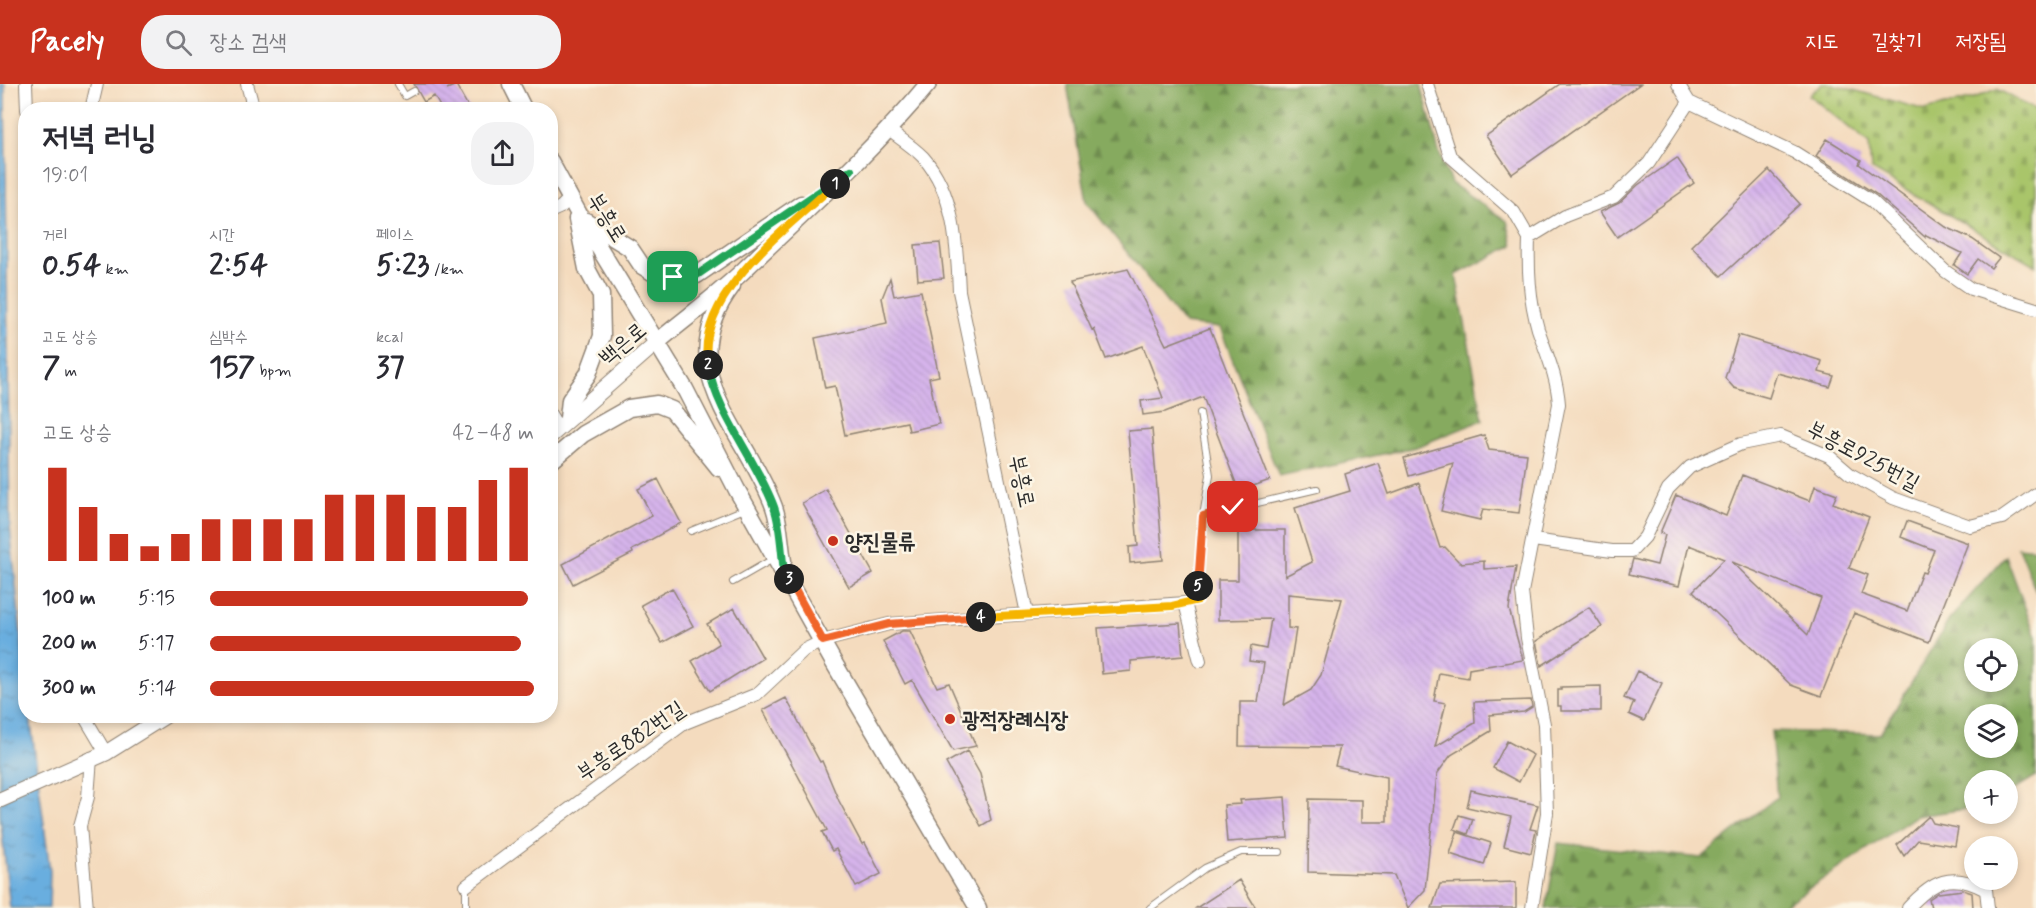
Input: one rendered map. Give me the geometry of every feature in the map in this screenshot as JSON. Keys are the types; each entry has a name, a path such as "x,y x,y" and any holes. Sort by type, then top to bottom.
{"main road":[{"path":"511,84 520,102"},
{"name":"백은로","path":"655,344 747,268 851,170 890,130 928,84"},
{"path":"575,207 630,248 642,266 660,277 697,275 851,170"},
{"name":"부흥로","path":"558,175 655,344 685,389 737,490 834,663 978,908"},
{"path":"559,428 570,400 588,374 602,336 601,295 587,269 575,207"},
{"path":"747,268 718,306 707,334 705,350 711,382 774,508 780,564"},
{"path":"685,389 730,423"},
{"path":"558,455 583,434 629,408 657,404 672,410 737,490"}],"street":[{"path":"26,84 27,102"},
{"path":"93,102 97,84"},
{"path":"247,84 252,102"},
{"path":"1427,84 1450,156 1514,212 1529,238 1528,280 1538,327 1557,379 1559,404 1522,592 1527,638 1544,724 1548,813 1532,908"},
{"path":"1678,84 1689,102 1794,152 1872,201 1945,271 1971,289 2036,309"},
{"path":"1529,238 1565,216 1614,197 1649,163 1689,102"},
{"name":"부흥로","path":"890,130 923,158 945,194 957,241 959,291 1027,614"},
{"path":"558,208 575,207"},
{"name":"백은로","path":"559,428 655,344"},
{"name":"부흥로925번길","path":"1533,540 1612,551 1632,551 1646,537 1668,489 1690,466 1741,444 1781,436 1829,456 1850,474 1893,498 1970,526 2002,518 2036,494"},
{"path":"823,641 889,624 1185,603 1200,661"},
{"name":"부흥로882번길","path":"466,886 685,723 757,694 804,650 823,641"},
{"path":"88,723 106,753"},
{"path":"0,800 106,753 154,723"},
{"path":"87,908 80,826 88,797 91,758"},
{"path":"1908,908 1925,889 1938,881 1974,883 1986,890 1988,908"}],"lane":[{"path":"398,84 405,96 414,91"},
{"path":"1185,603 1198,600 1203,516 1210,475 1200,413"},
{"path":"1203,516 1317,489"},
{"path":"692,531 747,507"},
{"path":"733,582 780,564"},
{"path":"1150,908 1205,868 1241,852 1280,852"},
{"path":"466,886 466,908"}],"green space":[{"path":"1067,84 1421,84 1438,149 1451,183 1507,221 1513,245 1456,275 1483,420 1416,447 1279,476 1220,328 1184,324 1087,202"},
{"path":"1822,84 1832,84 1925,110 1974,98 1997,89 2036,110 2036,266 1871,169 1869,144 1809,95"},
{"path":"2018,547 2036,549 2036,592"},
{"path":"2006,556 2036,637 2036,776 2018,787 2018,770 1964,770 1964,809 1916,816 1780,908 1546,908 1558,843 1701,858 1777,797 1771,731 1880,734 1949,620"}],"water":[{"path":"0,84 5,84 10,526 18,605 18,723 31,723 50,871 49,908 10,908 0,814"}],"building":[{"path":"414,84 456,84 447,89 456,85 466,102 437,102 434,96 424,102"},
{"path":"1560,84 1640,84 1512,174 1486,136"},
{"path":"1827,139 1861,160 1859,164 1946,227 1972,239 1999,258 1991,268 1978,259 1967,274 1954,265 1962,253 1926,235 1925,237 1876,194 1816,156"},
{"path":"1677,158 1694,183 1617,237 1600,212 1619,203 1638,185"},
{"path":"1769,170 1800,204 1721,276 1691,246"},
{"path":"940,243 944,278 918,280 915,245"},
{"path":"1128,269 1166,345 1210,328 1270,480 1239,491 1203,397 1165,412 1143,415 1141,401 1163,398 1143,346 1106,359 1094,329 1092,330 1070,282"},
{"path":"890,278 894,296 921,291 939,376 929,378 939,424 909,431 907,422 845,435 835,386 825,388 815,338 887,323 882,298"},
{"path":"1738,335 1822,361 1819,372 1834,376 1830,387 1777,373 1769,398 1734,388 1725,378"},
{"path":"1152,429 1163,560 1130,563 1129,547 1138,546 1128,431"},
{"path":"1484,435 1489,450 1527,454 1519,513 1483,509 1480,520 1441,511 1453,463 1409,476 1404,458"},
{"path":"1378,463 1389,494 1419,483 1440,548 1445,547 1460,563 1484,561 1484,569 1516,567 1509,609 1523,660 1469,669 1468,678 1439,673 1434,701 1446,703 1435,747 1475,723 1474,702 1531,700 1532,707 1524,712 1490,715 1491,731 1451,755 1437,774 1425,890 1408,908 1394,875 1308,872 1309,799 1362,800 1362,822 1387,822 1387,777 1335,766 1340,747 1239,746 1240,702 1258,702 1264,663 1249,661 1251,646 1266,649 1271,619 1218,620 1218,580 1238,580 1238,530 1285,530 1285,576 1312,562 1295,508 1350,491 1345,474","holes":["1288,594 1342,599 1321,675 1311,690 1284,705 1296,629 1288,628"]},
{"path":"1742,475 1810,501 1815,486 1837,494 1833,503 1869,517 1849,568 1868,575 1861,594 1907,611 1922,572 1925,573 1934,550 1901,537 1907,521 1968,543 1929,642 1854,613 1821,696 1791,685 1693,591 1724,559 1689,545 1679,586 1629,574 1633,559 1657,565 1665,535 1660,533 1676,495 1726,516","holes":["1732,562 1821,598 1808,635"]},
{"path":"658,479 681,523 632,550 633,553 573,584 563,564 652,516 638,489"},
{"path":"826,489 873,573 849,587 802,503"},
{"path":"672,588 693,626 662,643 641,605"},
{"path":"1589,607 1602,627 1541,666 1536,641"},
{"path":"734,608 763,658 710,691 692,661 719,644 707,624"},
{"path":"1180,623 1183,656 1131,661 1131,671 1102,674 1098,628"},
{"path":"902,631 910,631 937,687 949,683 976,746 953,751 912,680 905,684 883,641"},
{"path":"1637,671 1662,683 1644,721 1629,714 1634,702 1624,698"},
{"path":"1601,686 1601,711 1561,711 1561,706 1558,706 1558,690 1561,690 1561,687"},
{"path":"786,698 820,762 822,761 839,801 862,844 865,843 881,874 856,887 836,849 832,851 822,832 827,830 763,710"},
{"path":"1507,741 1533,755 1519,782 1493,768"},
{"path":"967,751 980,774 991,820 981,826 946,763"},
{"path":"1471,790 1538,805 1530,829 1536,830 1531,853 1504,846 1511,817 1467,807"},
{"path":"1285,797 1288,838 1227,842 1224,805 1241,804 1240,800"},
{"path":"1459,815 1473,819 1468,834 1454,829"},
{"path":"1929,816 1933,823 1958,828 1955,846 1918,840 1904,856 1897,845"},
{"path":"1457,832 1491,843 1484,865 1450,854"},
{"path":"1239,880 1256,908 1196,908"},
{"path":"1516,882 1516,908 1432,908 1440,884"},
{"path":"1963,890 1972,893 1973,908 1931,908 1929,899 1938,893"}],"place":[{"name":"양진물류","path":"833,541"},
{"name":"광적장례식장","path":"950,719"}],"route":[{"path":"673,277 697,275 851,170 766,247 747,268 718,306 707,334 705,350 711,382 774,508 784,571 823,641 889,624 1172,606 1198,600 1203,516 1233,507"}]}
